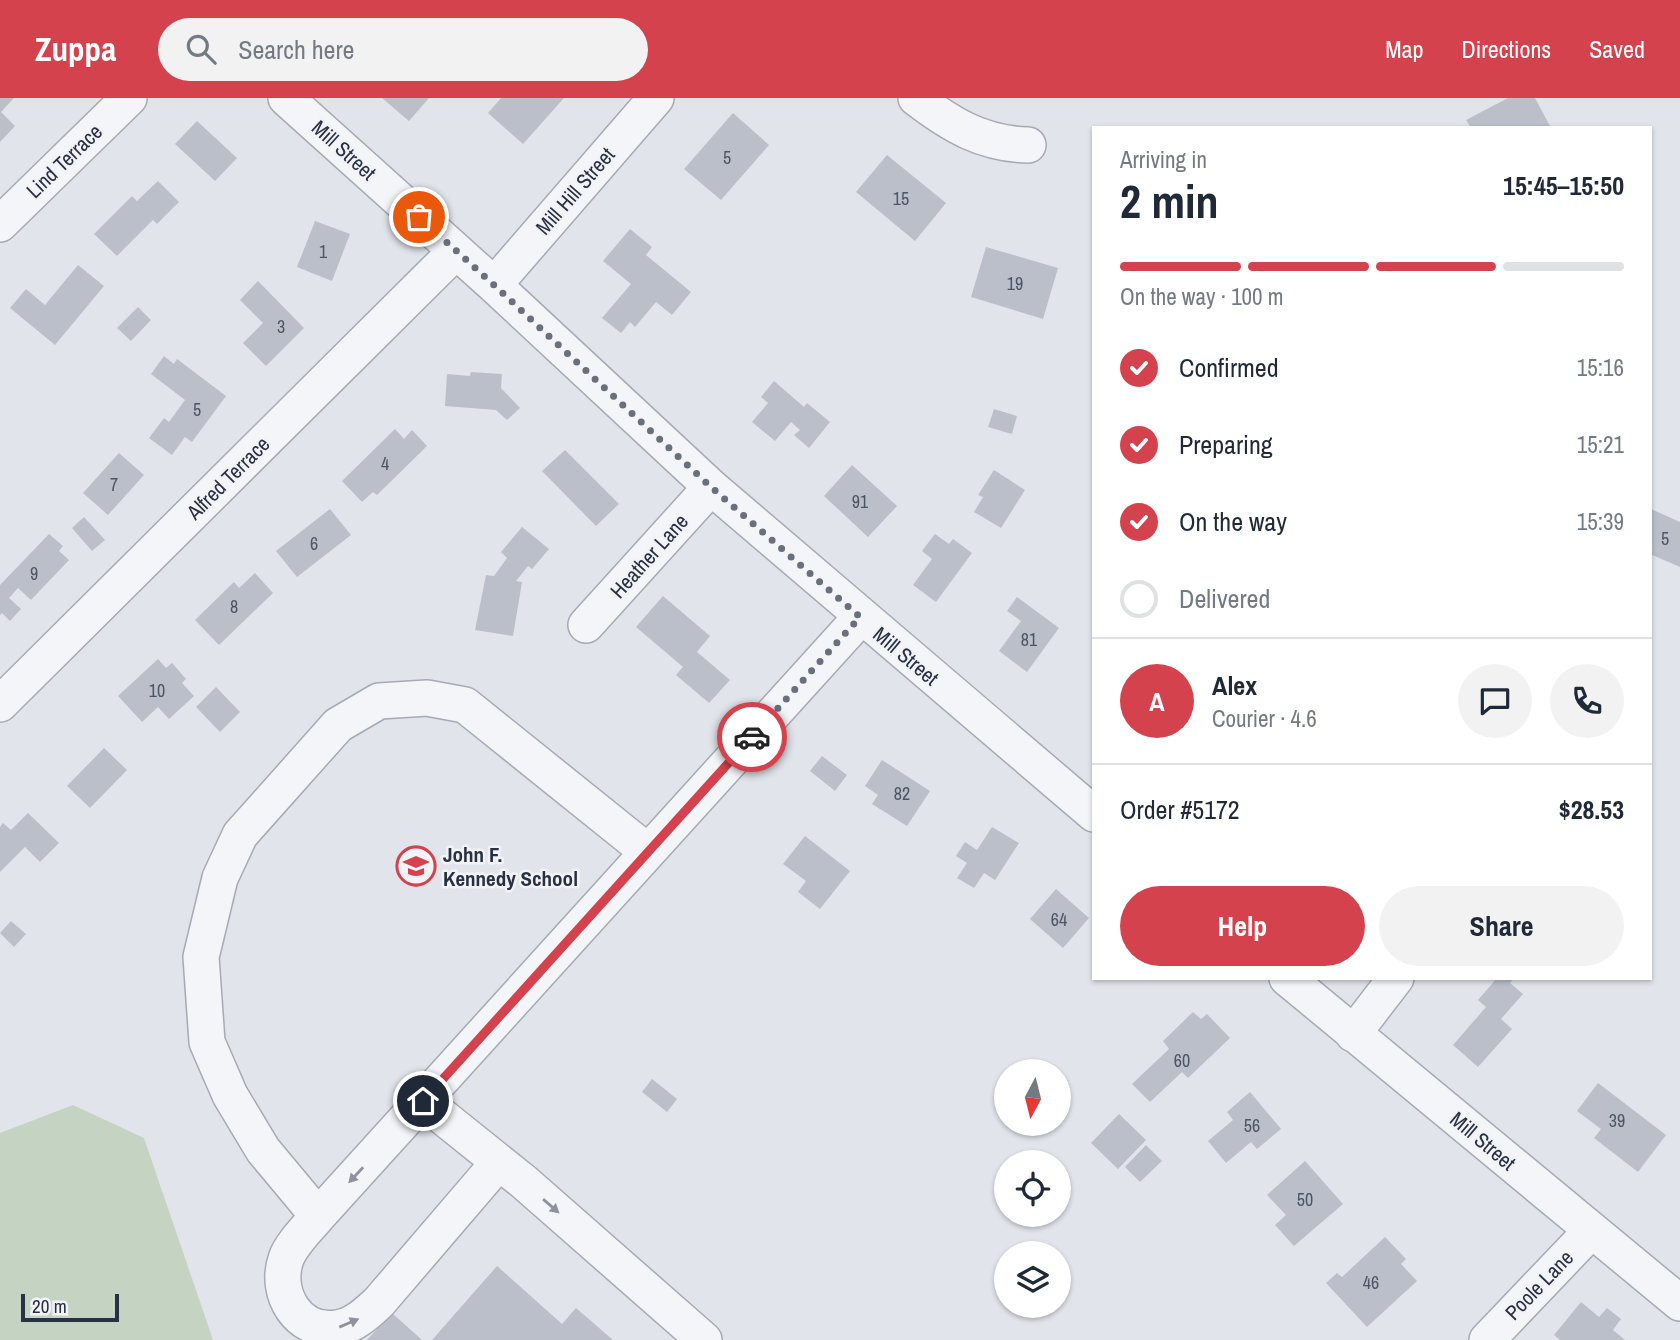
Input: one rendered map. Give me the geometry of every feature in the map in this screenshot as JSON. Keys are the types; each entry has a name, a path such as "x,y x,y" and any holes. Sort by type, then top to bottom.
{"street":[{"name":"Lind Terrace","path":"0,224 129,98"},
{"name":"Mill Street","path":"286,98 494,285 711,487 860,617 1092,812"},
{"name":"Mill Hill Street","path":"494,285 656,98"},
{"path":"916,98 962,130 995,142 1028,145"},
{"name":"Alfred Terrace","path":"0,704 456,251"},
{"name":"Heather Lane","path":"586,625 711,487"},
{"path":"499,1162 379,1303 360,1319 339,1328 321,1329 299,1318 286,1300 281,1279 286,1256 318,1216 860,617"},
{"path":"318,1216 263,1150 230,1095 207,1042 201,957 220,878 240,835 338,725 379,701 427,698 465,705 648,852"},
{"name":"Mill Street","path":"1289,980 1680,1303"},
{"path":"1353,1034 1394,980"},
{"path":"412,1113 499,1162 704,1340"},
{"name":"Poole Lane","path":"1487,1340 1591,1231"}],"green space":[{"path":"73,1105 144,1138 213,1340 0,1340 0,1133"}],"building":[{"path":"0,98 14,98 1,112 15,126 0,142"},
{"path":"382,98 429,98 409,121"},
{"path":"501,98 564,98 523,144 488,113"},
{"path":"1508,98 1535,98 1550,126 1470,126 1466,120"},
{"path":"733,113 769,145 721,200 684,169"},
{"path":"197,121 237,158 215,181 175,144"},
{"path":"887,155 946,203 915,241 856,192"},
{"path":"158,181 179,202 157,224 153,220 117,256 94,234 132,196 137,201"},
{"path":"315,221 350,234 332,281 297,267"},
{"path":"630,229 652,247 646,255 691,292 672,315 656,302 635,327 630,322 621,333 602,318 631,284 603,261"},
{"path":"986,247 1058,268 1043,319 971,297"},
{"path":"78,265 104,286 55,345 10,308 26,289 45,305"},
{"path":"258,281 304,328 266,366 243,343 263,323 240,300"},
{"path":"138,307 151,320 131,341 117,328"},
{"path":"164,356 174,364 177,359 226,396 192,442 185,437 172,455 149,438 164,418 169,422 185,400 151,374"},
{"path":"471,372 502,374 501,388 520,408 507,420 496,410 445,406 447,374 470,376"},
{"path":"774,381 804,407 807,403 830,422 809,448 794,435 800,430 791,422 775,441 752,422 768,403 761,397"},
{"path":"994,409 1017,416 1012,434 988,427"},
{"path":"395,429 404,439 412,430 427,446 377,495 373,492 362,502 342,481"},
{"path":"565,450 619,504 596,526 542,471"},
{"path":"119,453 144,475 108,515 83,493"},
{"path":"852,465 897,506 868,537 824,496"},
{"path":"994,470 1025,490 1001,528 974,512 983,497 978,495"},
{"path":"330,509 351,535 297,577 276,551"},
{"path":"1652,509 1680,522 1680,567 1652,555"},
{"path":"84,517 105,540 92,551 72,528"},
{"path":"522,527 549,549 532,569 528,566 516,581 522,582 513,636 475,630 486,575 494,576 507,558 501,552"},
{"path":"49,534 63,546 59,551 69,560 31,600 18,588 9,598 21,609 10,621 2,613 0,615 0,585"},
{"path":"935,534 949,544 953,539 972,553 936,602 913,585 932,559 922,551"},
{"path":"255,573 273,593 219,645 195,620 234,582 239,588"},
{"path":"663,596 710,636 697,652 730,680 709,703 676,675 683,667 636,627"},
{"path":"1017,597 1059,628 1027,672 999,651 1021,621 1007,611"},
{"path":"158,659 166,668 172,663 186,679 182,683 194,696 169,719 158,707 142,722 118,696"},
{"path":"216,687 240,712 220,732 196,707"},
{"path":"104,748 127,770 90,808 67,786"},
{"path":"822,756 847,775 835,791 810,771"},
{"path":"882,760 930,791 907,826 872,804 878,795 865,786"},
{"path":"28,813 59,843 40,862 25,847 0,872 0,827 3,823 11,830"},
{"path":"992,827 1019,843 995,880 984,873 974,888 957,878 967,863 956,856 965,842 977,850"},
{"path":"805,836 850,871 820,909 798,892 806,881 783,864"},
{"path":"1056,889 1089,918 1063,948 1030,919"},
{"path":"11,921 26,934 14,947 0,933"},
{"path":"1495,980 1512,980 1510,983 1523,994 1501,1019 1512,1029 1478,1067 1453,1045 1486,1007 1478,1000"},
{"path":"1193,1012 1201,1019 1207,1014 1230,1038 1188,1078 1182,1072 1150,1102 1132,1084 1169,1049 1163,1041"},
{"path":"652,1079 677,1099 667,1112 642,1092"},
{"path":"1598,1083 1666,1135 1638,1172 1594,1138 1601,1129 1577,1111"},
{"path":"1250,1092 1281,1129 1257,1149 1251,1142 1226,1163 1208,1141 1233,1120 1227,1112"},
{"path":"1119,1114 1146,1140 1118,1169 1091,1143"},
{"path":"1146,1145 1162,1161 1140,1182 1125,1167"},
{"path":"1305,1161 1343,1204 1294,1246 1275,1225 1286,1215 1267,1195"},
{"path":"1385,1237 1406,1259 1401,1264 1417,1281 1367,1327 1326,1283 1337,1273 1342,1277"},
{"path":"497,1266 562,1324 576,1308 613,1340 432,1340"},
{"path":"1581,1302 1599,1317 1607,1308 1621,1319 1613,1330 1625,1340 1560,1340 1554,1335"},
{"path":"392,1313 422,1340 367,1340"}],"way so far":[{"path":"419,217 711,487 860,617 752,737"}],"place":[{"name":"John F. Kennedy School","path":"416,866"}],"route":[{"path":"423,1101 752,737"}]}
